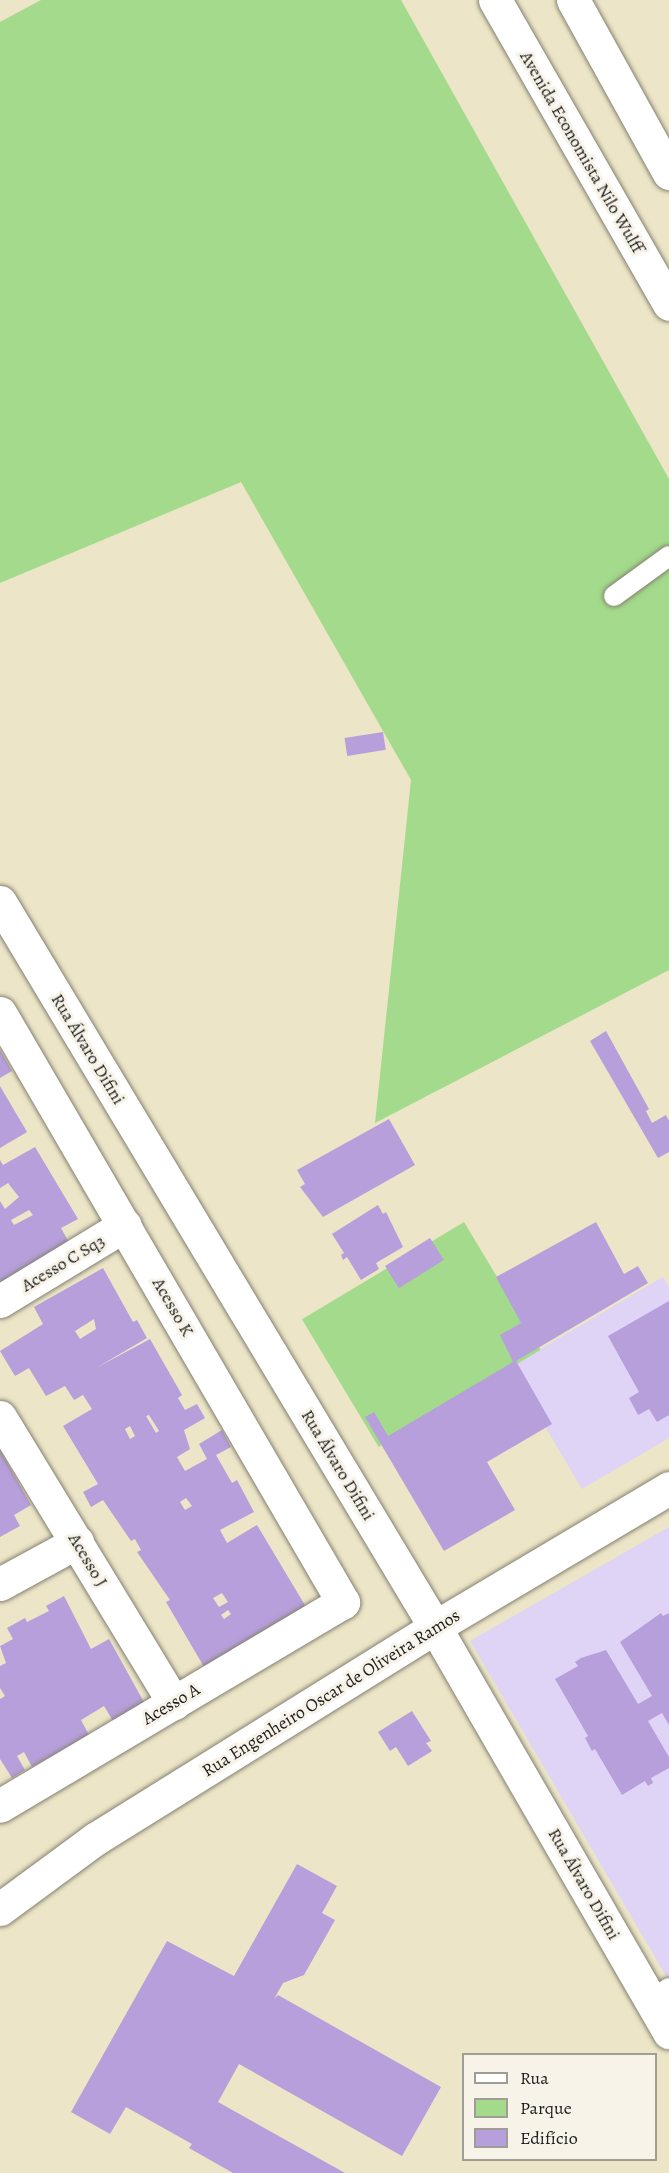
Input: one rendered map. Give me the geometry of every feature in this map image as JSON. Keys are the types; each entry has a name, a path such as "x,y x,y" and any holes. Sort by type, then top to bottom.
{"street":[{"name":"Avenida Economista Nilo Wulff","path":"495,0 669,304"},
{"path":"573,0 669,173"},
{"name":"Rua Álvaro Difini","path":"0,902 435,1627 660,1994 669,2032"},
{"name":"Acesso K","path":"0,1013 343,1602"},
{"name":"Acesso C Sq3","path":"0,1301 125,1225"},
{"name":"Acesso J","path":"0,1417 174,1703"},
{"name":"Rua Engenheiro Oscar de Oliveira Ramos","path":"0,1909 94,1839 435,1627 669,1488"},
{"path":"0,1584 77,1542"},
{"name":"Acesso A","path":"0,1806 343,1602"}],"lane":[{"path":"614,596 669,556"}],"shaded area":[{"path":"663,1277 669,1287 669,1438 582,1489 510,1367"},
{"path":"669,1527 669,1981 470,1641"}],"green space":[{"path":"41,0 401,0 669,479 669,970 375,1123 411,780 241,482 0,583 0,22"},
{"path":"464,1222 541,1350 379,1447 302,1319"}],"building":[{"path":"383,732 386,750 347,756 344,738"},
{"path":"606,1031 649,1109 646,1111 652,1123 666,1115 669,1121 669,1152 658,1158 590,1041"},
{"path":"0,1050 12,1071 0,1078"},
{"path":"0,1086 27,1132 0,1148"},
{"path":"389,1119 415,1165 323,1217 300,1187 305,1184 297,1170"},
{"path":"35,1147 78,1219 61,1228 70,1244 0,1285 0,1201 5,1209 19,1197 8,1183 0,1188 0,1160 3,1165","holes":["29,1210 33,1215 14,1225 11,1220"]},
{"path":"378,1205 383,1214 386,1212 403,1247 376,1263 379,1269 361,1280 347,1257 343,1260 341,1255 344,1253 332,1234"},
{"path":"596,1222 624,1274 638,1266 648,1283 516,1361 552,1424 487,1462 515,1510 444,1551 365,1417 374,1412 388,1436 513,1362 500,1335 521,1323 496,1277"},
{"path":"430,1238 444,1260 399,1288 385,1266"},
{"path":"103,1268 133,1322 137,1320 147,1338 96,1368 150,1339 182,1395 178,1398 185,1410 197,1404 205,1418 184,1430 190,1449 177,1457 185,1471 207,1459 199,1444 222,1430 231,1447 216,1455 232,1483 237,1480 254,1512 220,1530 227,1543 257,1525 309,1612 207,1672 166,1602 170,1600 137,1552 141,1550 135,1539 131,1541 103,1500 91,1507 83,1492 98,1484 63,1426 92,1409 83,1395 74,1400 65,1386 46,1396 29,1368 15,1376 0,1351 43,1324 34,1307","holes":["94,1319 96,1329 80,1339 75,1331","149,1415 159,1431 156,1433 146,1416","130,1426 135,1436 130,1439 125,1429","186,1498 192,1506 185,1510 180,1502","222,1593 228,1602 219,1607 213,1598","228,1610 231,1614 224,1619 221,1615"]},
{"path":"669,1301 669,1415 657,1422 649,1409 638,1415 629,1398 639,1392 608,1336"},
{"path":"0,1450 31,1505 14,1515 20,1526 0,1537"},
{"path":"64,1596 91,1649 109,1639 145,1704 113,1721 104,1706 81,1720 89,1735 32,1767 24,1752 17,1756 25,1770 12,1778 0,1759 0,1699 5,1696 0,1688 0,1666 6,1663 0,1646 13,1639 7,1628 25,1618 27,1622 49,1611 46,1606"},
{"path":"661,1613 663,1616 669,1613 669,1725 662,1713 648,1721 669,1757 669,1768 651,1778 653,1783 648,1786 645,1781 622,1795 595,1749 592,1751 585,1738 588,1736 555,1679 578,1666 575,1662 581,1658 606,1650 638,1704 652,1696 620,1642"},
{"path":"412,1711 431,1741 426,1743 432,1751 408,1766 396,1747 390,1751 378,1732"},
{"path":"297,1864 337,1886 322,1913 335,1920 304,1975 283,1983 274,1999 278,1995 441,2087 402,2156 239,2064 218,2102 345,2173 233,2173 189,2148 192,2144 126,2107 110,2134 71,2112 167,1941 234,1976"}]}
